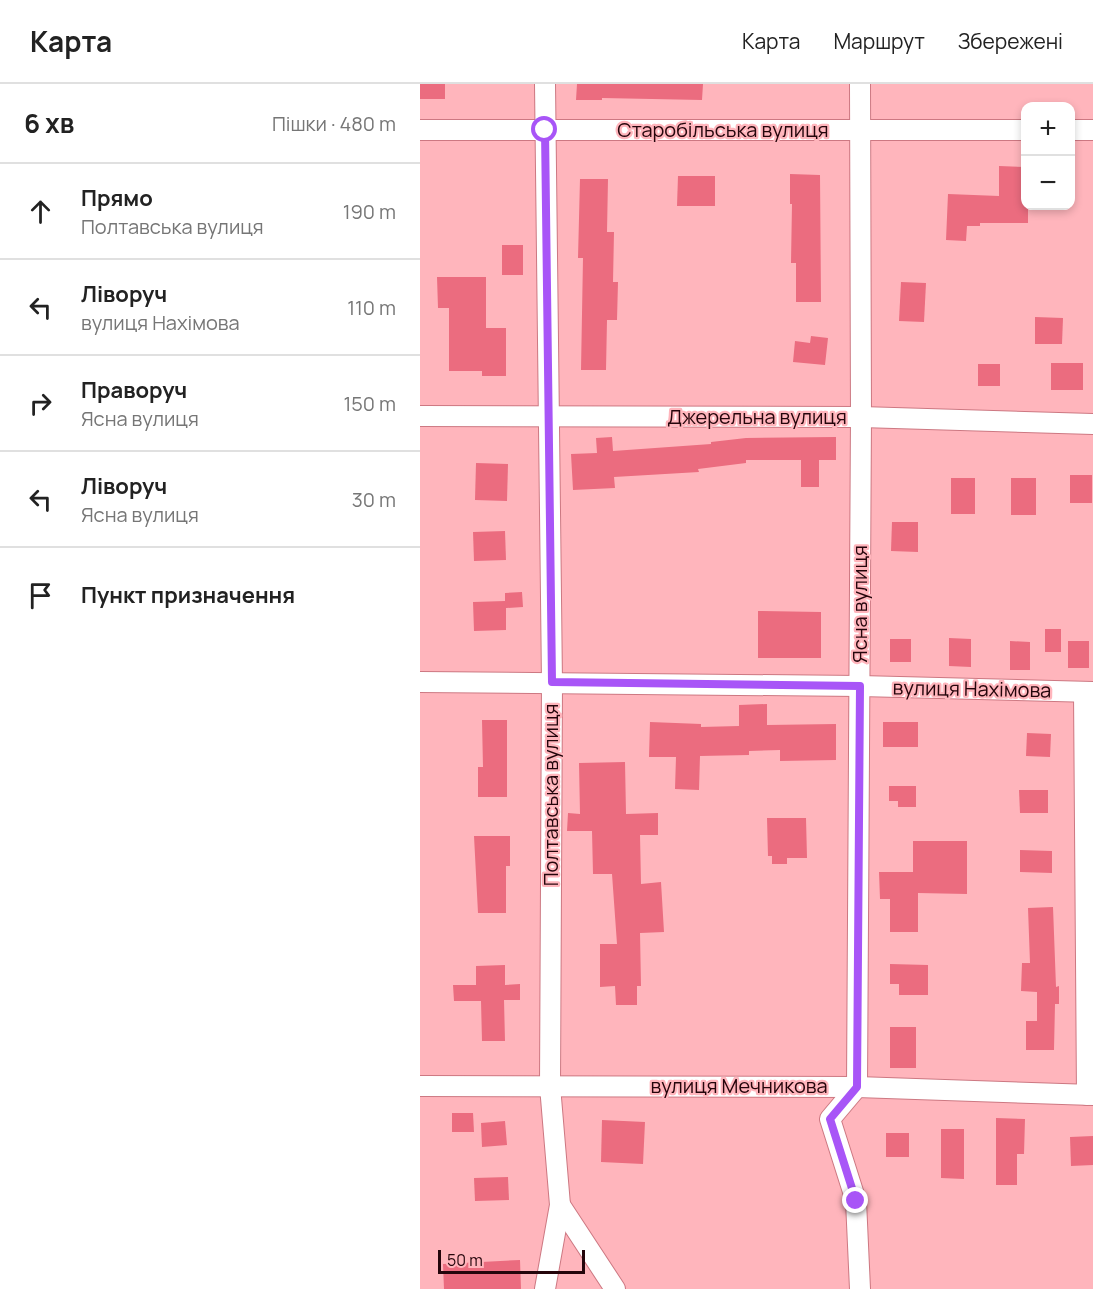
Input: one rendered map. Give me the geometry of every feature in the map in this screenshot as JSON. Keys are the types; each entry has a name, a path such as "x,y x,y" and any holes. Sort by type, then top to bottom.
{"street":[{"name":"Полтавська вулиця","path":"544,1289 560,1205 550,1086 552,682 545,84"},
{"name":"Ясна вулиця","path":"857,1087 861,417 860,84"},
{"name":"Старобільська вулиця","path":"420,130 1021,130"},
{"path":"1075,130 1093,130"},
{"name":"Джерельна вулиця","path":"420,416 861,417 1093,424"},
{"name":"вулиця Нахімова","path":"420,682 860,686 1089,692"},
{"path":"1089,692 1090,1095"},
{"name":"вулиця Мечникова","path":"420,1086 857,1087 1090,1095"},
{"path":"857,1087 830,1119 856,1201 860,1289"},
{"path":"560,1205 615,1289"}],"building":[{"path":"420,84 445,84 445,99 420,99"},
{"path":"577,84 703,84 702,100 602,98 602,100 576,100"},
{"path":"999,166 1021,167 1021,210 1028,210 1028,223 980,223 980,226 967,226 966,241 946,240 948,194 999,196"},
{"path":"790,174 820,175 821,302 796,302 796,263 791,263"},
{"path":"678,176 715,176 715,206 677,206"},
{"path":"580,179 608,179 607,232 614,232 613,282 618,282 617,320 607,320 606,370 581,370 583,258 578,258"},
{"path":"502,245 523,245 523,275 502,275"},
{"path":"437,277 486,277 486,328 506,328 506,376 482,376 482,371 449,371 449,308 438,308"},
{"path":"901,282 926,283 924,322 899,321"},
{"path":"1035,317 1063,318 1062,344 1035,344"},
{"path":"811,336 828,338 825,365 793,362 795,341 810,343"},
{"path":"1051,363 1083,363 1083,390 1051,390"},
{"path":"978,364 1000,364 1000,386 978,386"},
{"path":"612,437 613,451 711,444 711,442 746,438 836,437 836,460 819,460 819,487 801,487 801,460 746,460 746,463 698,469 699,472 614,477 615,488 573,490 571,454 597,453 596,438"},
{"path":"476,463 508,464 507,501 475,500"},
{"path":"1070,475 1092,475 1092,503 1070,503"},
{"path":"951,478 975,478 975,514 951,514"},
{"path":"1011,478 1036,478 1036,515 1011,515"},
{"path":"892,522 918,522 918,552 891,551"},
{"path":"505,531 506,560 474,561 473,532"},
{"path":"522,592 523,607 506,608 506,630 474,631 473,602 505,601 505,593"},
{"path":"758,611 821,612 821,658 758,658"},
{"path":"1045,629 1061,629 1061,652 1045,652"},
{"path":"949,638 971,639 971,667 949,666"},
{"path":"890,639 911,639 911,662 890,662"},
{"path":"1010,641 1030,642 1030,670 1010,670"},
{"path":"1068,641 1089,641 1089,668 1068,668"},
{"path":"767,704 767,725 836,724 836,760 780,761 780,750 749,751 749,755 700,756 699,790 675,789 676,757 649,757 650,722 701,724 701,727 739,726 739,705"},
{"path":"482,720 507,720 507,797 478,797 478,767 483,767"},
{"path":"883,722 918,722 918,747 883,747"},
{"path":"1027,733 1051,734 1050,757 1026,756"},
{"path":"625,762 626,814 658,813 658,835 640,835 641,884 661,882 664,932 640,933 641,986 637,986 637,1005 616,1005 615,986 600,987 600,944 617,944 612,874 593,874 592,831 567,831 568,813 580,814 579,763"},
{"path":"889,786 916,786 916,807 898,807 898,801 889,801"},
{"path":"1019,790 1048,790 1048,813 1020,813"},
{"path":"767,818 806,818 807,858 787,858 787,864 772,864 772,856 768,856"},
{"path":"474,836 510,836 510,866 506,866 506,913 478,913"},
{"path":"913,841 967,841 967,894 918,893 918,932 890,932 890,899 880,899 879,872 913,872"},
{"path":"1020,850 1052,851 1052,873 1020,872"},
{"path":"1053,907 1056,987 1059,986 1059,1004 1055,1004 1054,1050 1026,1050 1026,1021 1037,1021 1037,992 1021,991 1022,963 1030,963 1028,908"},
{"path":"890,964 928,965 928,995 899,995 899,984 890,984"},
{"path":"505,965 505,985 520,984 520,1000 504,1000 505,1041 482,1041 481,1001 454,1001 453,985 476,985 476,966"},
{"path":"890,1027 916,1027 916,1068 890,1068"},
{"path":"452,1113 473,1113 474,1132 452,1132"},
{"path":"996,1118 1025,1119 1024,1154 1017,1154 1017,1185 996,1185"},
{"path":"602,1120 645,1122 643,1164 601,1162"},
{"path":"505,1121 507,1145 482,1147 481,1123"},
{"path":"941,1129 964,1129 964,1179 941,1178"},
{"path":"886,1133 909,1133 909,1157 886,1157"},
{"path":"1093,1136 1093,1165 1071,1166 1070,1137"},
{"path":"508,1177 509,1200 475,1201 474,1178"},
{"path":"520,1260 521,1289 444,1289 443,1264"}],"route":[{"path":"545,130 552,682 860,686 857,1087 830,1119 856,1201"}]}
